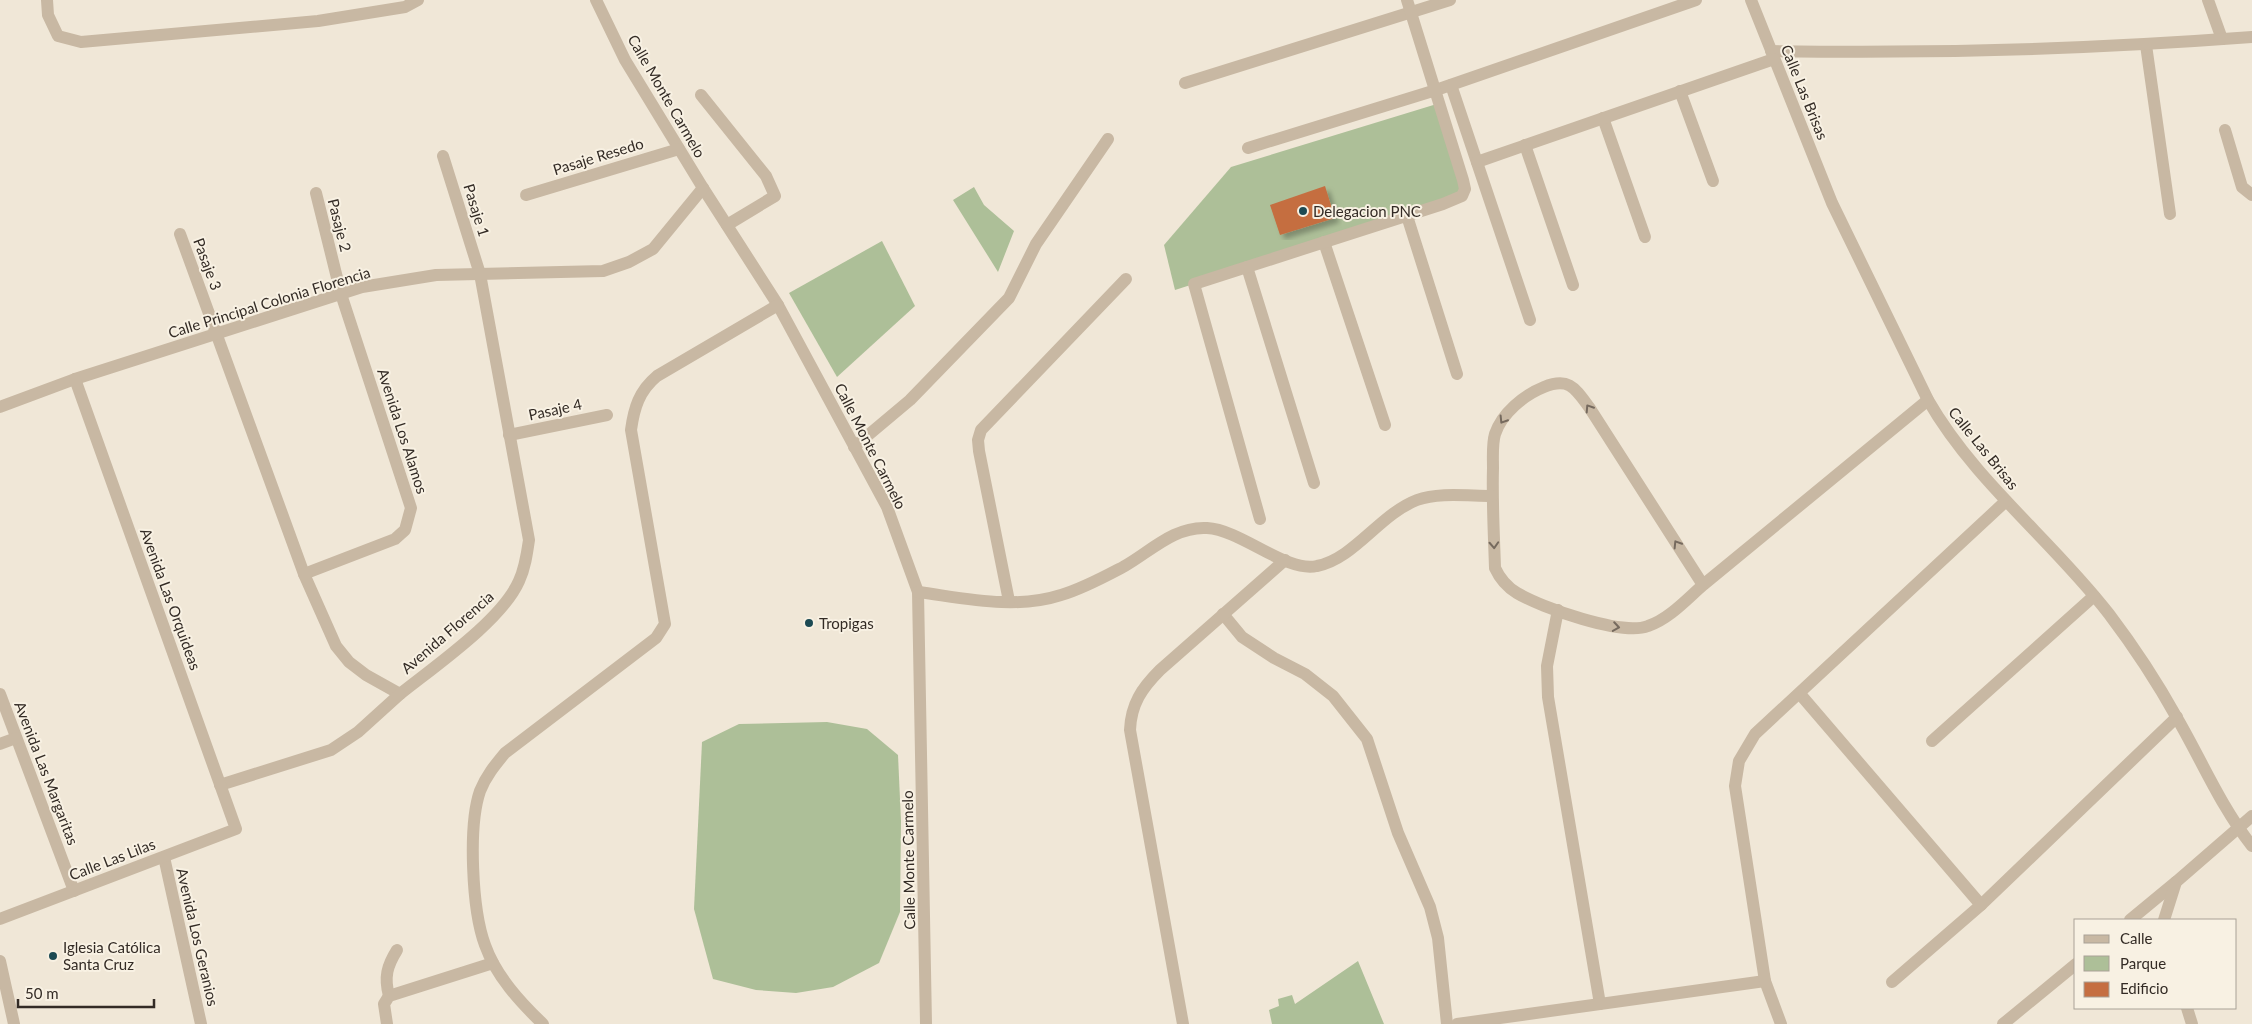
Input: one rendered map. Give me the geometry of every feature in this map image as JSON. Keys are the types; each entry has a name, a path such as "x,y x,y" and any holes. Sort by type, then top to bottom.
{"street":[{"path":"47,0 48,15 58,36 82,42 318,21 405,7 418,0"},
{"name":"Calle Monte Carmelo","path":"596,0 625,60 702,188 778,305 887,508 918,592 926,1024"},
{"path":"1260,519 1194,284 1407,216 1462,196 1465,189 1408,0"},
{"path":"1185,83 1450,0"},
{"path":"1248,148 1436,90 1696,0"},
{"name":"Calle Las Brisas","path":"1751,0 1832,203 1928,400 1952,439 2006,501 2094,596 2136,652 2177,717 2238,827 2252,846"},
{"path":"2208,0 2222,39"},
{"path":"1477,162 1680,91 1772,55 2146,45 2252,37"},
{"path":"2146,45 2170,214"},
{"path":"1451,85 1530,320"},
{"path":"1680,91 1713,181"},
{"path":"701,94 766,176 775,196 727,225"},
{"path":"1603,118 1645,237"},
{"path":"2225,130 2242,187 2252,195"},
{"path":"854,447 910,400 1009,298 1036,244 1108,139"},
{"path":"1525,145 1573,285"},
{"name":"Pasaje Resedo","path":"526,195 679,149"},
{"name":"Pasaje 1","path":"444,156 480,274"},
{"name":"Calle Principal Colonia Florencia","path":"0,407 75,380 362,287 436,275 603,270 630,262 653,249 702,188"},
{"name":"Pasaje 2","path":"316,193 341,294"},
{"path":"1407,216 1457,374"},
{"name":"Pasaje 3","path":"180,234 216,334"},
{"path":"1324,242 1385,425"},
{"path":"1247,267 1314,483"},
{"name":"Avenida Florencia","path":"216,334 304,574 336,646 349,662 366,675 400,694 490,620 507,603 519,581 526,561 529,540 480,274"},
{"path":"1009,602 979,450 978,440 981,430 1126,279"},
{"name":"Avenida Los Alamos","path":"304,574 395,539 405,530 410,518 411,508 341,294"},
{"path":"543,1024 503,979 485,945 479,918 473,854 480,792 489,772 505,752 656,638 665,624 632,430 637,400 647,384 657,376 778,305"},
{"name":"Avenida Las Orquideas","path":"75,380 236,829"},
{"path":"1703,585 1589,408 1572,386 1558,383 1539,388 1509,411 1501,421 1495,435 1492,496 1495,568 1499,577 1518,593 1558,610 1606,626 1639,628 1658,621 1703,585 1928,400"},
{"name":"Pasaje 4","path":"509,435 607,415"},
{"path":"918,592 1009,602 1061,595 1124,566 1158,543 1184,531 1207,528 1223,531 1298,565 1315,567 1329,563 1393,514 1418,500 1430,496 1492,496"},
{"path":"1781,1024 1765,981 1735,786 1735,773 1741,756 1755,734 2006,501"},
{"path":"1183,1024 1130,730 1131,716 1136,699 1144,686 1222,614 1285,560"},
{"path":"1932,741 2094,596"},
{"path":"1558,610 1547,666 1548,697 1600,1004"},
{"path":"1222,614 1242,637 1274,658 1305,674 1333,696 1367,739 1398,833 1430,907 1438,938 1447,1024"},
{"name":"Avenida Las Margaritas","path":"0,694 74,891"},
{"path":"220,785 331,750 358,732 400,694"},
{"path":"1800,694 1981,905"},
{"path":"1892,982 1981,905 2177,717"},
{"path":"0,744 16,738"},
{"path":"2131,919 2252,816"},
{"name":"Calle Las Lilas","path":"0,919 236,829"},
{"name":"Avenida Los Geranios","path":"164,857 201,1024"},
{"path":"2164,919 2176,882"},
{"path":"389,996 385,976 388,965 397,950"},
{"path":"0,961 14,1024"},
{"path":"387,1024 384,1004 389,996 493,963"},
{"path":"2003,1024 2074,966"},
{"path":"1457,1024 1765,981"},
{"path":"2187,1009 2192,1024"}],"green space":[{"path":"1440,103 1465,189 1443,204 1175,290 1164,245 1231,167"},
{"path":"974,187 984,205 1014,231 998,272 953,200"},
{"path":"882,241 915,306 837,377 789,293"},
{"path":"827,722 867,729 898,755 901,821 900,912 879,963 833,987 796,993 756,990 713,979 694,909 702,742 739,724"},
{"path":"1358,961 1384,1024 1272,1024 1269,1010 1279,1006 1278,999 1292,995 1295,1004"}],"building":[{"name":"Delegacion PNC","path":"1325,186 1335,218 1280,235 1270,205"}],"place":[{"name":"Delegacion PNC","path":"1303,211"},
{"name":"Tropigas","path":"809,623"},
{"name":"Iglesia Católica Santa Cruz","path":"53,956"}]}
